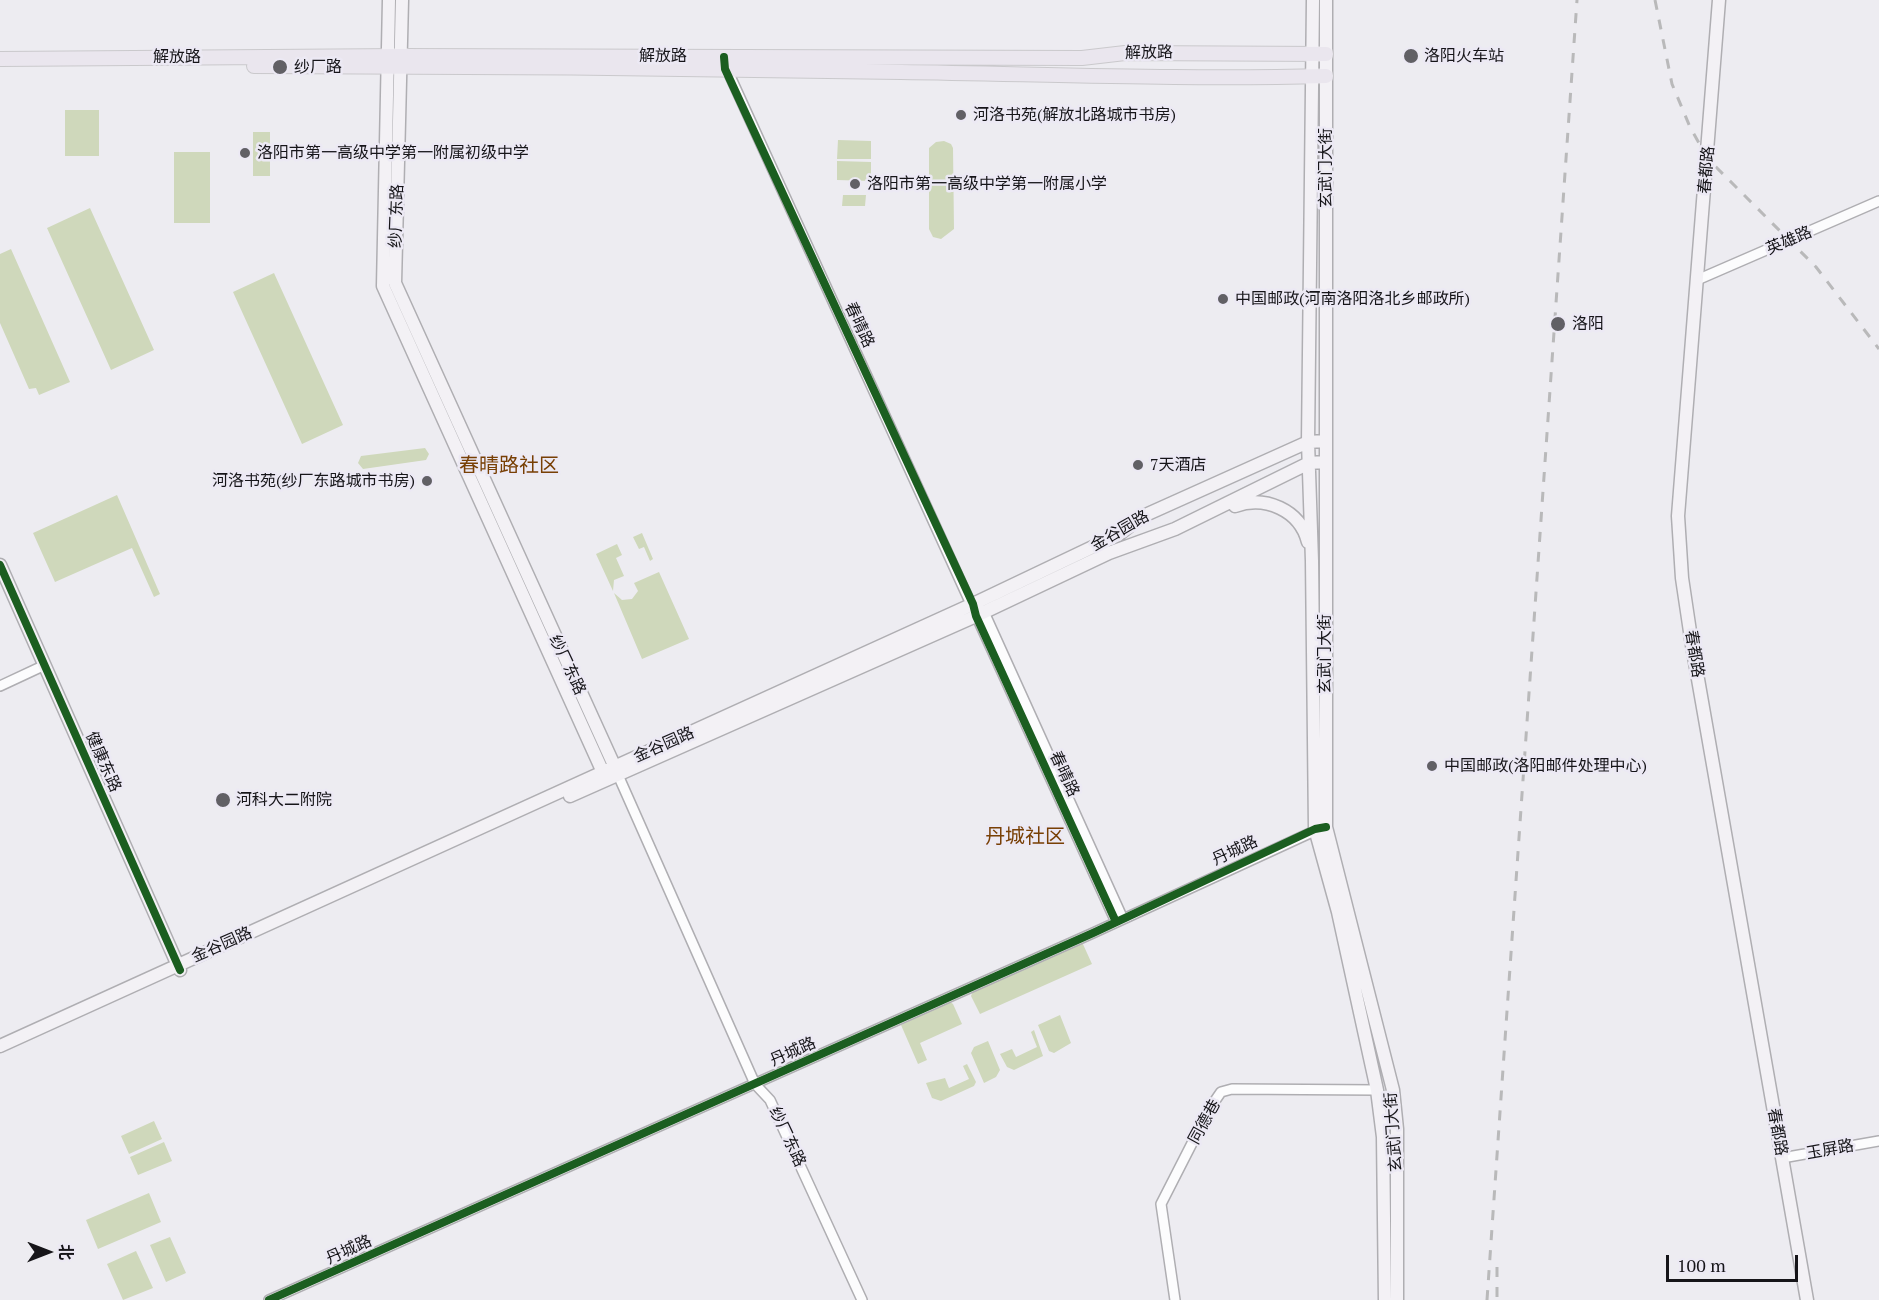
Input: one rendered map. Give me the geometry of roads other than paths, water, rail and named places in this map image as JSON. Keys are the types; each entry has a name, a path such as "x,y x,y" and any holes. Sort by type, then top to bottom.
{"main road":[{"name":"纱厂东路","path":"389,0 394,61 395,283 611,774"},
{"name":"纱厂东路","path":"394,61 402,0"},
{"name":"玄武门大街","path":"1313,0 1319,54 1325,441 1320,828 1393,1090 1397,1129 1397,1300"},
{"name":"玄武门大街","path":"1319,54 1326,0"},
{"name":"春都路","path":"1700,279 1719,0"},
{"name":"春都路","path":"1724,0 1678,516 1682,578 1692,645 1812,1300"},
{"name":"解放路","path":"0,59 725,63 1082,58 1125,53 1319,54"},
{"name":"解放路","path":"0,66 394,61"},
{"name":"解放路","path":"725,63 1127,78 1319,76"},
{"name":"玄武门大街","path":"1319,76 1308,442 1320,828 1377,1090 1383,1137 1385,1300"},
{"name":"金谷园路","path":"978,611 1118,535 1141,516 1308,442 1325,441"},
{"name":"金谷园路","path":"0,1046 1109,553 1200,518 1309,463 1325,462"},
{"path":"1200,518 1246,502 1270,504 1288,511 1305,531 1312,561"},
{"name":"健康东路","path":"0,565 179,968"},
{"name":"金谷园路","path":"0,1053 179,968"},
{"name":"春都路","path":"1785,1158 1807,1300"}],"street":[{"name":"春晴路","path":"725,63 1119,920"},
{"name":"英雄路","path":"1700,279 1879,201"},
{"path":"0,686 45,665"},
{"name":"纱厂东路","path":"611,774 755,1084 770,1100 862,1300"},
{"name":"丹城路","path":"269,1300 755,1084 1320,828"},
{"name":"同德巷","path":"1175,1300 1161,1204 1210,1108 1221,1092 1232,1089 1377,1090"},
{"name":"玉屏路","path":"1785,1158 1879,1141"}],"railway":[{"path":"1487,1300 1577,0"},
{"path":"1655,0 1672,84 1690,127 1708,159 1816,267 1879,349"},
{"path":"1497,1267 1497,1300"}],"place":[{"name":"洛阳火车站","path":"1411,56"},
{"name":"纱厂路","path":"280,67"},
{"name":"河洛书苑(解放北路城市书房)","path":"961,115"},
{"name":"洛阳市第一高级中学第一附属初级中学","path":"245,153"},
{"name":"洛阳市第一高级中学第一附属小学","path":"855,184"},
{"name":"中国邮政(河南洛阳洛北乡邮政所)","path":"1223,299"},
{"name":"洛阳","path":"1558,324"},
{"name":"7天酒店","path":"1138,465"},
{"name":"河洛书苑(纱厂东路城市书房)","path":"427,481"},
{"name":"中国邮政(洛阳邮件处理中心)","path":"1432,766"},
{"name":"河科大二附院","path":"223,800"}],"district":[{"name":"春晴路社区","path":"509,466"},
{"name":"丹城社区","path":"1025,837"}]}
